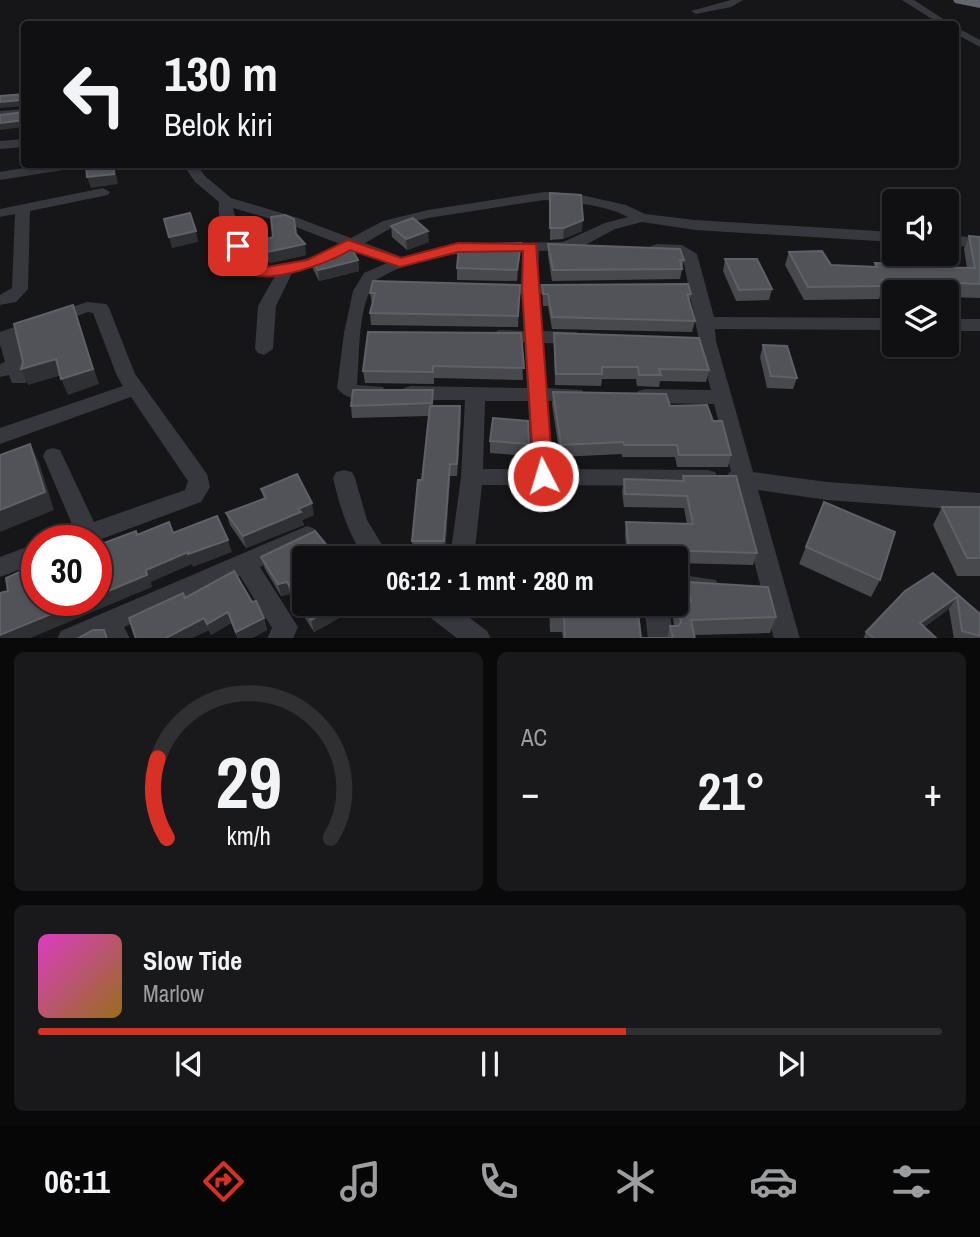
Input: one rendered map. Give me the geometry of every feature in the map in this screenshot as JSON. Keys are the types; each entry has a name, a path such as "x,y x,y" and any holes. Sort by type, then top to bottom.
{"highway":[{"path":"960,0 980,2"}],"street":[{"path":"696,10 728,5 738,0"},
{"path":"907,0 941,21"},
{"path":"959,32 980,44"},
{"path":"0,115 21,113"},
{"path":"0,145 21,142"},
{"path":"0,176 51,168"},
{"path":"193,168 226,201 293,221 348,245 400,262"},
{"path":"0,213 103,192"},
{"path":"226,201 225,213 232,235 252,269 259,272 286,270 328,257 395,222 534,197 577,198 611,205 642,218 740,229 882,236"},
{"path":"0,300 14,295 20,289 23,208"},
{"path":"565,247 610,226 642,218"},
{"path":"959,241 980,243"},
{"path":"531,247 530,289 543,476"},
{"path":"590,395 351,392 347,388 359,335 365,285 374,274 400,262 458,248 602,248"},
{"path":"640,249 686,252 691,257 690,288 788,638"},
{"path":"264,349 267,306 286,270"},
{"path":"365,285 392,286"},
{"path":"475,288 585,289"},
{"path":"12,371 4,337 87,307 97,307 126,376 199,480 199,487 193,496 112,525"},
{"path":"703,335 882,325"},
{"path":"959,325 980,325"},
{"path":"483,335 600,338"},
{"path":"0,436 134,389"},
{"path":"463,546 472,477 475,394"},
{"path":"630,396 722,397"},
{"path":"53,456 74,525"},
{"path":"472,477 743,478 827,491 980,502"},
{"path":"344,478 351,513 368,546"},
{"path":"76,638 113,630 245,563 307,536"},
{"path":"0,566 21,559"},
{"path":"245,563 285,627 280,638"},
{"path":"688,586 724,588"},
{"path":"749,589 774,590"},
{"path":"448,616 477,638"},
{"path":"658,616 661,638"}],"building":[{"path":"21,94 21,100 0,102 0,96"},
{"path":"21,112 21,120 0,123 0,115"},
{"path":"86,168 113,168 114,174 87,177"},
{"path":"550,193 581,195 583,220 564,228 550,228"},
{"path":"190,213 196,231 169,237 164,219"},
{"path":"285,215 294,219 296,234 305,244 268,252 260,241 273,237 271,217"},
{"path":"413,218 428,231 406,239 391,226"},
{"path":"969,236 980,237 980,284 959,283 959,280 882,280 882,286 808,287 789,252 822,251 831,265 877,267 875,263 882,263 882,266 975,268"},
{"path":"521,243 517,270 457,268 459,246"},
{"path":"548,244 680,249 684,260 680,260 682,269 553,270"},
{"path":"350,246 358,260 318,270 311,258"},
{"path":"725,259 757,259 772,289 739,290"},
{"path":"373,281 520,285 518,316 370,313 375,293 370,293"},
{"path":"688,284 691,294 687,294 695,321 552,317 548,294 543,294 542,285"},
{"path":"73,305 93,369 61,379 56,359 21,369 23,362 14,324"},
{"path":"368,332 521,333 524,368 433,366 433,372 363,371"},
{"path":"554,333 699,338 709,370 659,369 661,375 639,375 638,367 602,367 602,374 556,374"},
{"path":"763,345 787,346 797,378 771,376"},
{"path":"353,390 433,390 432,403 351,406"},
{"path":"553,392 666,394 670,406 707,405 713,421 722,421 731,455 679,455 677,445 624,445 623,442 561,445"},
{"path":"430,406 460,406 457,464 450,464 444,541 412,541 418,480 422,480"},
{"path":"493,418 528,421 529,444 490,441"},
{"path":"30,444 45,492 0,510 0,455"},
{"path":"297,474 312,503 298,509 301,512 243,536 226,513 266,498 261,489"},
{"path":"683,476 736,476 757,553 688,551 688,546 629,546 626,522 693,524 687,496 625,494 624,479 684,481"},
{"path":"824,502 895,532 880,580 806,547"},
{"path":"942,507 980,507 980,558 967,558"},
{"path":"217,516 228,540 188,552 146,570 147,575 112,589 112,540 136,531 137,535 169,522 173,533"},
{"path":"315,531 327,546 292,546 292,590 287,582 278,584 261,557"},
{"path":"21,571 21,616 46,616 0,635 0,593 8,591 6,578"},
{"path":"234,571 252,602 256,601 264,618 236,632 228,612 207,624 204,618 166,638 136,638 129,618 183,593 185,598"},
{"path":"933,573 980,614 980,636 962,631 957,597 920,623 936,638 874,638 866,632 905,591"},
{"path":"688,582 768,587 776,617 691,620 695,638 673,638 670,626 678,626 681,623 680,616 688,616 688,601 691,601"},
{"path":"551,616 638,616 641,638 565,638 564,617"},
{"path":"93,630 104,630 107,638 79,638"}],"route":[{"path":"238,246 252,269 259,272 286,270 310,264 348,245 400,262 458,248 531,247 530,289 543,476"}]}
